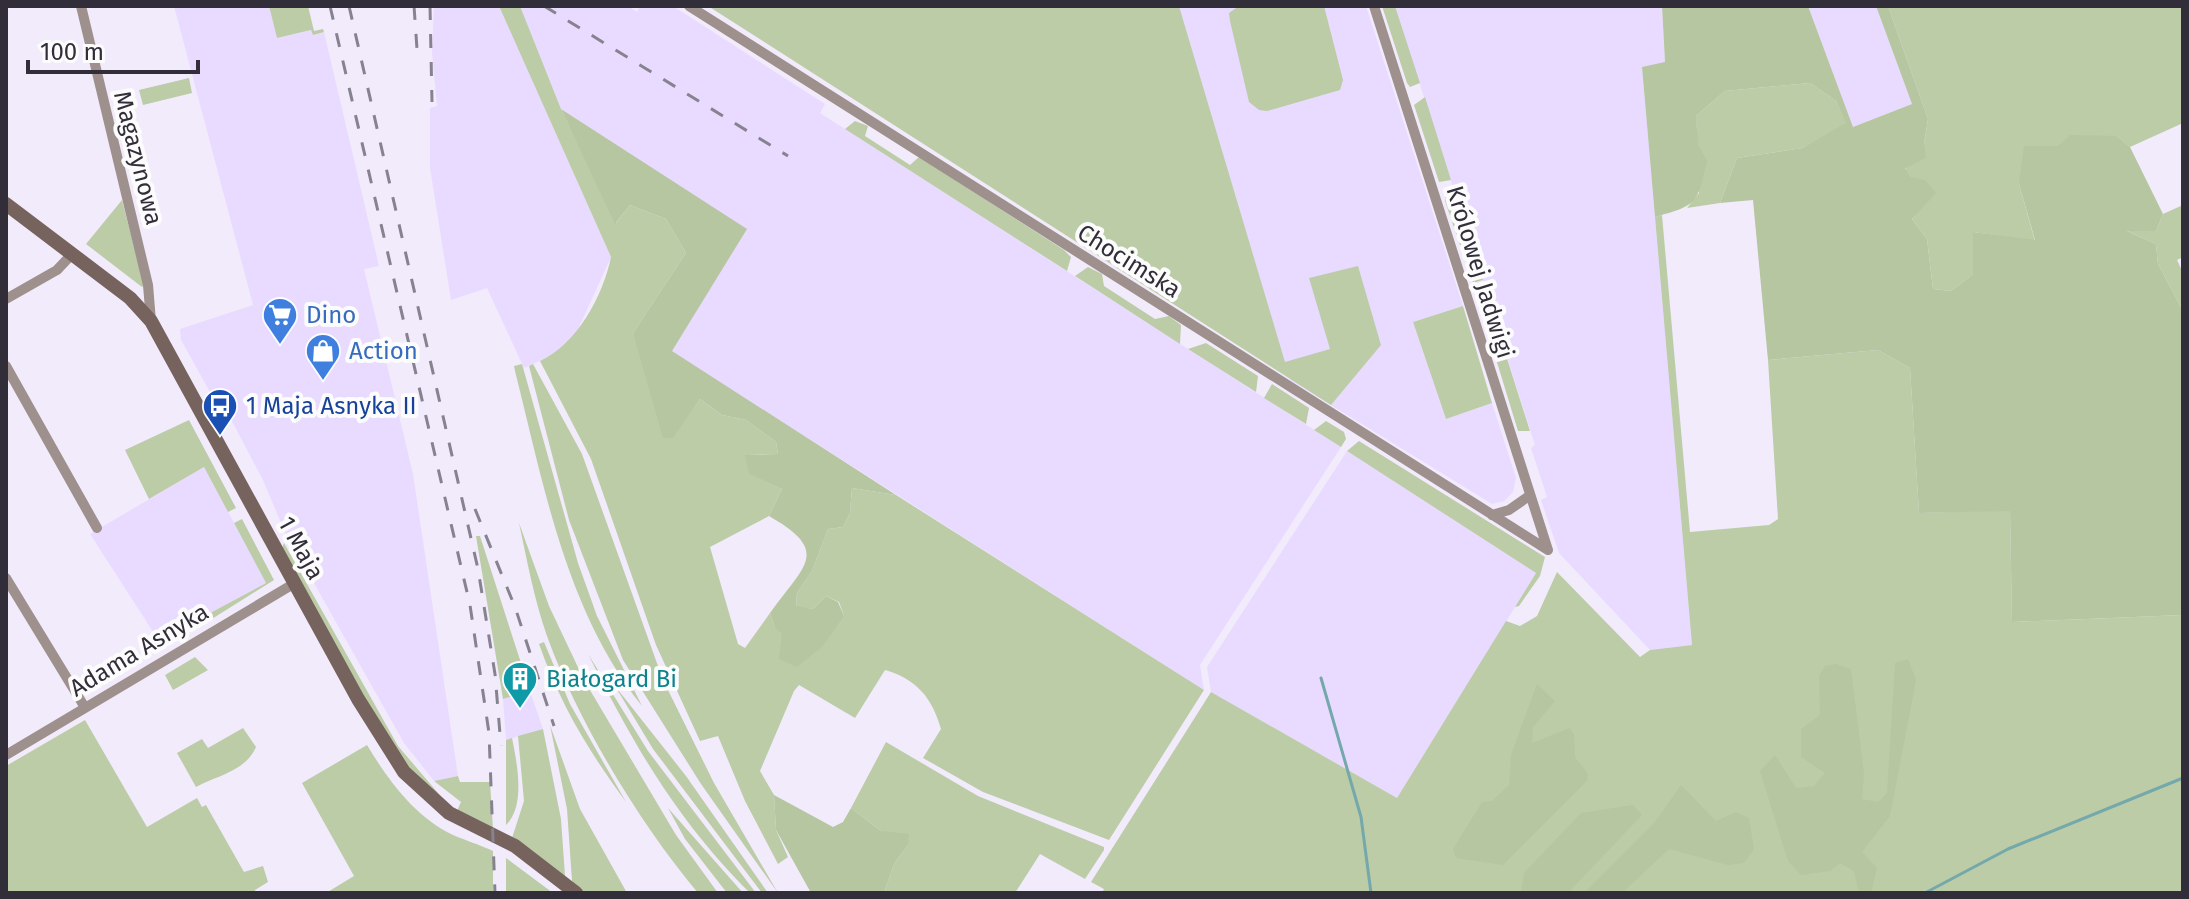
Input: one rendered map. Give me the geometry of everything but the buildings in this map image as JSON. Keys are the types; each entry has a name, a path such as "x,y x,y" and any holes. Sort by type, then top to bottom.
{"street":[{"name":"Magazynowa","path":"81,6 148,285 151,321"},
{"name":"Chocimska","path":"689,6 1548,550"},
{"name":"Królowej Jadwigi","path":"1374,6 1548,550"},
{"name":"1 Maja","path":"6,204 130,298 151,321 372,723 412,781 449,813 515,846 576,893"},
{"path":"6,299 57,270 72,254"},
{"path":"6,366 97,528"},
{"path":"1492,515 1509,510 1529,496"},
{"path":"6,578 84,706"},
{"name":"Adama Asnyka","path":"6,755 295,583"}],"shaded area":[{"path":"174,6 269,6 277,38 312,30 313,35 324,32 379,266 364,269 413,474 458,776 434,781 404,743 284,530 263,480 216,391 210,392 181,340 180,329 253,305"},
{"path":"434,6 499,6 611,257 575,336 557,353 524,368 487,288 451,300 430,168 430,108 437,106 432,53"},
{"path":"520,6 628,6 637,12 640,6 673,6 825,104 820,113 1341,447 1200,665 1204,690 671,351 746,229 561,109"},
{"path":"1179,6 1366,6 1463,306 1413,322 1446,419 1492,403 1516,478 1513,492 1504,501 1492,504 1290,380"},
{"path":"1395,6 1662,6 1665,63 1642,67 1692,645 1650,650 1559,553 1541,500 1547,497 1531,448 1535,445"},
{"path":"1808,6 1876,6 1912,104 1853,127"},
{"path":"1347,451 1536,573 1397,798 1211,692 1207,667"},
{"path":"204,467 266,583 159,641 90,534"},
{"path":"530,691 543,729 506,740 503,699"}],"green space":[{"path":"269,6 308,6 314,31 323,29 324,32 313,35 311,30 277,38"},
{"path":"499,6 520,6 561,109 616,223 630,205 666,219 686,253 633,333 673,437 700,399 722,415 746,420 776,442 778,454 746,455 750,474 782,489 769,516 710,547 738,644 745,648 770,613 775,628 844,616 839,602 826,596 813,609 796,607 797,593 812,571 828,529 843,527 850,513 852,488 896,495 1204,690 1109,840 983,792 923,758 941,729 933,708 914,684 885,670 855,718 799,685 794,691 760,771 774,795 776,830 788,857 778,864 745,801 718,736 700,741 656,645 591,459 540,361 577,331 595,303 611,257"},
{"path":"708,6 1179,6 1285,362 1330,349 1309,278 1358,266 1381,345 1331,405"},
{"path":"1239,6 1324,6 1343,80 1340,90 1267,111 1259,110 1249,102 1229,13"},
{"path":"1382,6 1395,6 1420,83 1410,87 1407,83"},
{"path":"1662,6 1808,6 1853,127 1912,104 1876,6 1888,6 1928,119 1924,144 1926,158 1905,168 1910,177 1925,180 1936,193 1912,219 1927,239 1933,289 1951,291 1973,274 1973,232 2035,240 2019,184 2024,146 2058,146 2070,135 2117,136 2130,147 2163,214 2156,231 2127,231 2156,244 2158,264 2183,311 2183,615 2012,622 2010,511 1919,513 1910,368 1878,350 1768,360 1753,200 1720,203 1737,158 1802,148 1846,123 1836,101 1810,83 1725,91 1696,116 1698,145 1707,161 1697,194 1688,205 1655,217 1642,67 1665,62"},
{"path":"1888,6 2183,6 2183,123 2130,147 2117,136 2019,184 2035,241 1973,232 1973,274 1951,291 1933,289 1927,239 1912,219 1918,212 1905,167 1924,144 1928,119"},
{"path":"189,78 192,93 143,105 139,90"},
{"path":"1810,83 1836,101 1847,124 1802,148 1737,158 1720,203 1687,208 1699,193 1696,116 1725,91"},
{"path":"1425,97 1451,180 1439,182 1414,105"},
{"path":"561,109 747,229 672,351 896,495 852,488 850,513 843,527 828,529 812,571 797,593 796,606 813,609 826,596 838,602 844,616 822,647 797,667 779,659 782,633 775,628 770,613 801,571 806,550 801,540 769,516 782,489 749,474 745,455 778,454 776,442 746,420 722,415 700,399 673,438 663,438 633,333 686,253 666,219 630,205 615,224"},
{"path":"855,121 868,126 865,136 910,165 919,157 1064,250 1071,257 1067,271 845,129"},
{"path":"1455,193 1483,280 1473,283 1445,201 1446,196"},
{"path":"122,200 144,286 142,287 86,244"},
{"path":"2183,205 2183,257 2177,260 2183,273 2183,311 2158,264 2156,244 2125,230 2156,231 2163,214"},
{"path":"1662,215 1690,532 1769,525 1778,519 1768,360 1878,350 1910,368 1919,513 2010,510 2012,622 2183,615 2183,893 1102,893 1104,889 1091,882 1211,692 1397,798 1506,621 1520,626 1537,616 1557,572 1640,657 1650,650 1692,645 1655,217"},
{"path":"1088,267 1102,274 1104,286 1155,319 1169,316 1181,325 1180,344 1075,276"},
{"path":"1485,289 1530,431 1518,431 1476,292"},
{"path":"1463,306 1492,403 1446,419 1413,322"},
{"path":"1206,343 1258,376 1256,392 1188,349"},
{"path":"522,364 578,563 597,616 642,706 594,630 576,589 548,502 515,371 514,366"},
{"path":"533,364 582,454 663,680 714,783 778,893 701,784 623,660 569,520 529,366"},
{"path":"1272,384 1309,408 1306,424 1264,398"},
{"path":"189,420 236,508 228,512 204,467 149,499 125,450"},
{"path":"1326,421 1344,432 1346,439 1341,447 1314,430"},
{"path":"1359,441 1545,557 1540,576 1519,606 1515,607 1536,573 1347,451"},
{"path":"242,519 274,580 191,632 186,626 266,583 234,523"},
{"path":"519,523 549,606 584,680 676,835 718,893 698,893 676,866 633,804 593,736 547,636"},
{"path":"476,536 480,536 530,691 503,699"},
{"path":"284,543 398,746 444,800 408,767 363,696 282,548"},
{"path":"544,642 570,704 626,802 566,708 539,644"},
{"path":"588,654 648,751 756,893 750,893 700,838 659,781"},
{"path":"195,657 208,670 173,690 165,675"},
{"path":"1908,659 1916,680 1890,816 1862,852 1877,868 1871,893 1859,893 1854,871 1840,863 1830,871 1801,875 1788,861 1760,771 1775,755 1796,788 1814,786 1825,773 1801,757 1801,729 1820,715 1819,676 1825,666 1836,664 1851,669 1864,773 1862,799 1878,802 1887,793 1895,663"},
{"path":"1537,684 1555,701 1533,727 1532,743 1570,728 1574,735 1575,757 1588,774 1587,781 1503,865 1456,858 1453,849 1482,802 1492,801 1509,785 1511,755"},
{"path":"615,686 686,776 768,893 762,893 653,749"},
{"path":"85,720 147,827 197,798 202,807 206,805 244,872 263,866 268,882 255,890 256,893 6,893 6,766"},
{"path":"550,725 580,809 627,893 584,893 572,881 567,809"},
{"path":"243,728 256,747 251,755 230,772 196,787 177,753 202,739 208,748"},
{"path":"543,729 561,819 565,876 512,838 524,801 518,736"},
{"path":"512,738 518,772 518,796 512,817 506,825 506,740"},
{"path":"886,742 978,796 1104,847 1104,850 1085,879 1040,854 1015,893 884,893 894,864 908,845 881,831 851,808"},
{"path":"367,745 393,784 426,818 453,835 493,851 493,893 326,893 354,876 302,783"},
{"path":"458,776 460,782 490,782 493,829 457,811 461,802 434,781"},
{"path":"1681,785 1716,821 1736,812 1749,818 1754,849 1744,863 1728,865 1669,849 1622,893 1584,893 1655,822"},
{"path":"774,795 833,827 843,822 851,808 881,831 909,834 908,845 894,864 884,893 811,893 776,830"},
{"path":"1633,805 1642,815 1568,893 1521,893 1524,873 1581,813"},
{"path":"668,808 743,893 727,893 685,839"},
{"path":"506,858 553,893 506,893"}],"waterway":[{"path":"1321,678 1361,817 1371,893"},
{"path":"1925,893 2008,849 2183,778"}],"railway":[{"path":"330,6 470,605 489,733 495,893"},
{"path":"349,6 478,569 495,674 501,746"},
{"path":"414,6 417,49"},
{"path":"430,6 432,102"},
{"path":"544,6 788,156"},
{"path":"475,509 515,607 554,726"}],"place":[{"name":"Dino","path":"280,346"},
{"name":"Action","path":"323,382"},
{"name":"1 Maja Asnyka II","path":"220,437"},
{"name":"Białogard Bi","path":"520,710"}]}
